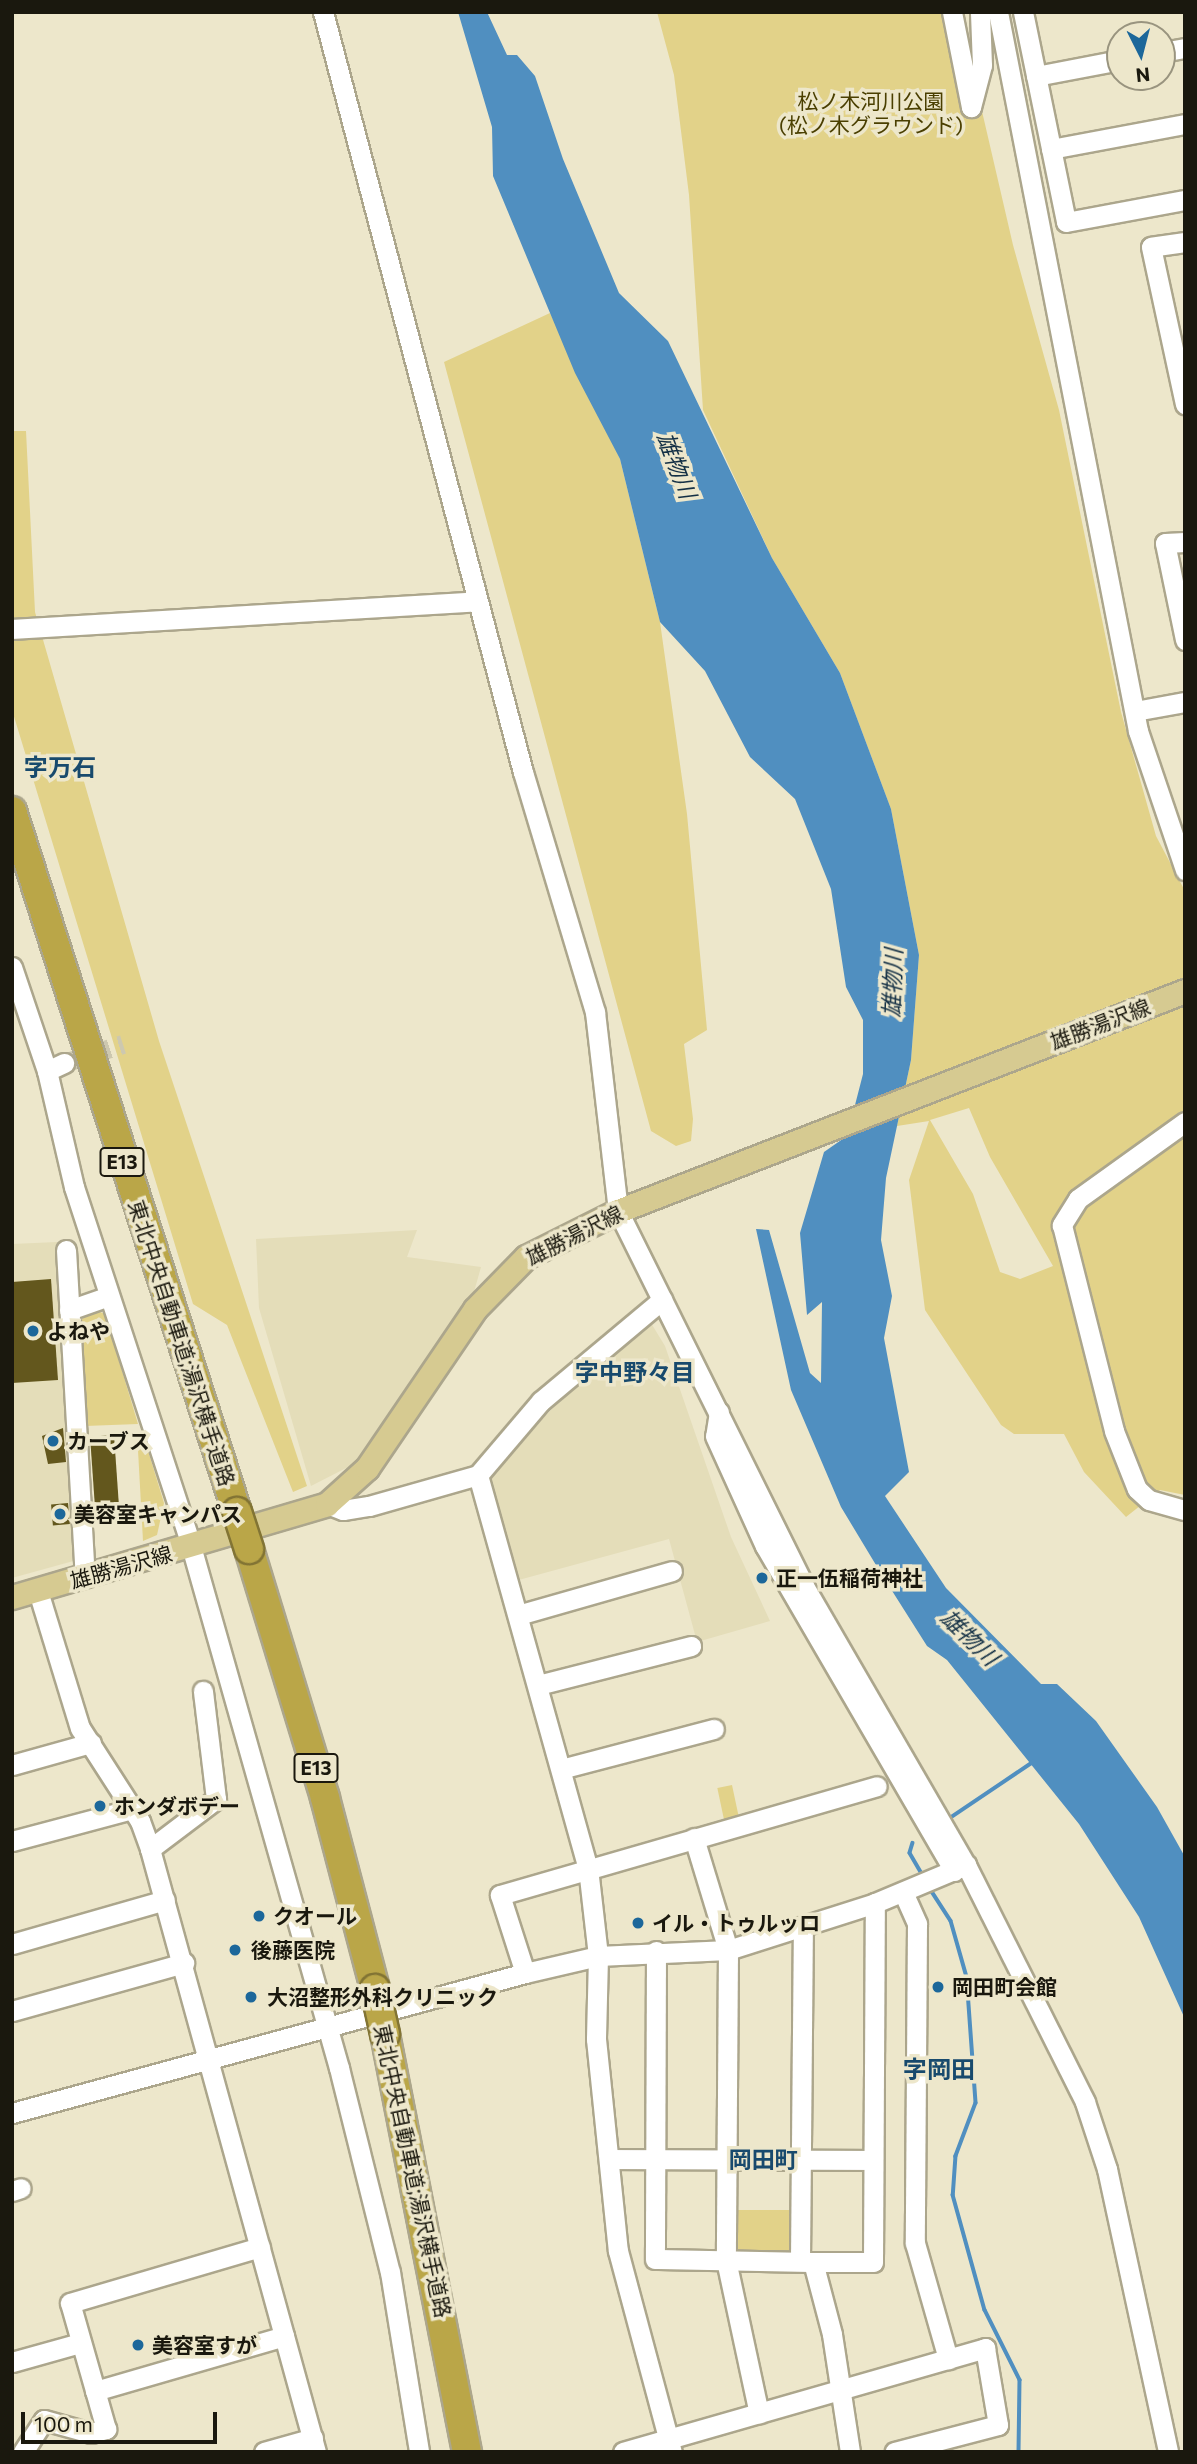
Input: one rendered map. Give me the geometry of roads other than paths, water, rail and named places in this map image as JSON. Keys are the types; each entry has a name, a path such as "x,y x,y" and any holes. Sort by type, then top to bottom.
{"highway":[{"name":"東北中央自動車道;湯沢横手道路","path":"12,811 249,1549 325,1798 385,2034 467,2452"}],"main road":[{"name":"雄勝湯沢線","path":"12,1597 327,1504 368,1468 503,1275 526,1257 618,1211 1185,991"}],"street":[{"path":"323,12 399,286 477,601 595,1012 618,1211 804,1586 960,1868 1085,2102 1107,2169 1168,2452"},
{"path":"952,12 971,107 982,65 980,12"},
{"path":"998,12 1135,711 1153,785 1185,870"},
{"path":"1023,12 1066,222 1185,200"},
{"path":"1036,76 1106,63"},
{"path":"1051,149 1185,124"},
{"path":"1185,242 1151,247 1185,404"},
{"path":"1185,542 1164,543 1185,640"},
{"path":"12,629 477,601"},
{"path":"1135,711 1185,702"},
{"path":"12,967 55,1067 74,1187 191,1546 327,2024 390,2272 419,2452"},
{"path":"1185,1122 1078,1199 1062,1225 1110,1419 1137,1489 1149,1500 1185,1510"},
{"path":"66,1250 85,1577"},
{"path":"69,1310 109,1296"},
{"path":"327,1504 343,1510 369,1506 478,1475 541,1401 662,1300"},
{"path":"478,1475 588,1868 598,1956 596,2039 618,2251 670,2445"},
{"path":"518,1615 672,1571"},
{"path":"38,1591 80,1728 132,1809 149,1849 184,1963 315,2445 264,2452"},
{"path":"538,1685 691,1646"},
{"path":"149,1849 216,1798 203,1691"},
{"path":"561,1769 714,1729"},
{"path":"12,1765 91,1742"},
{"path":"525,1973 500,1895 877,1786"},
{"path":"12,1841 132,1809"},
{"path":"694,1838 728,1950 726,2260 759,2414"},
{"path":"12,2113 327,2024 598,1956 656,1951 728,1950 875,1903 960,1868"},
{"path":"903,1892 917,1924 915,2243 948,2359"},
{"path":"12,1944 165,1900"},
{"path":"656,1951 655,2259 873,2262 875,1903"},
{"path":"803,1927 801,2159 807,2261 832,2334 838,2391 850,2452"},
{"path":"12,2011 184,1963"},
{"path":"608,2159 873,2160"},
{"path":"23,2452 44,2420 91,2433 106,2429 70,2303 260,2247"},
{"path":"95,2390 284,2336"},
{"path":"12,2362 80,2343"},
{"path":"623,2452 670,2445 759,2414 985,2348 998,2425 894,2452"}],"water":[{"name":"雄物川","path":"458,12 487,12 507,55 517,55 535,76 563,159 619,293 668,341 772,558 840,673 891,809 919,955 911,1060 886,1178 881,1240 892,1296 884,1338 909,1472 885,1496 946,1588 1041,1684 1057,1684 1096,1721 1157,1807 1185,1857 1185,2019 1139,1917 1079,1824 947,1660 927,1646 882,1575 841,1507 791,1390 756,1229 769,1230 810,1373 821,1383 822,1302 807,1315 800,1233 824,1152 847,1136 863,1074 863,1020 846,987 831,889 795,799 750,757 705,671 660,622 620,459 575,373 493,176 492,127"}],"waterway":[{"path":"950,1818 1033,1762"},
{"path":"913,1843 910,1853 924,1877"},
{"path":"929,1887 951,1921 967,1977 976,2103 956,2156 953,2195 985,2310 1020,2380 1019,2452"}],"tunnel":[{"path":"64,1063 123,1044"}],"place":[{"name":"よねや","path":"33,1331"},
{"name":"カーブス","path":"53,1441"},
{"name":"美容室キャンパス","path":"60,1514"},
{"name":"正一伍稲荷神社","path":"762,1578"},
{"name":"ホンダボデー","path":"100,1806"},
{"name":"クオール","path":"259,1916"},
{"name":"イル・トゥルッロ","path":"638,1923"},
{"name":"後藤医院","path":"235,1950"},
{"name":"岡田町会館","path":"938,1987"},
{"name":"大沼整形外科クリニック","path":"251,1997"},
{"name":"美容室すが","path":"138,2345"}],"district":[{"name":"字万石","path":"60,767"},
{"name":"字中野々目","path":"635,1372"},
{"name":"字岡田","path":"939,2069"},
{"name":"岡田町","path":"763,2159"}],"park label":[{"name":"松ノ木河川公園 (松ノ木グラウンド)","path":"871,113"}]}
